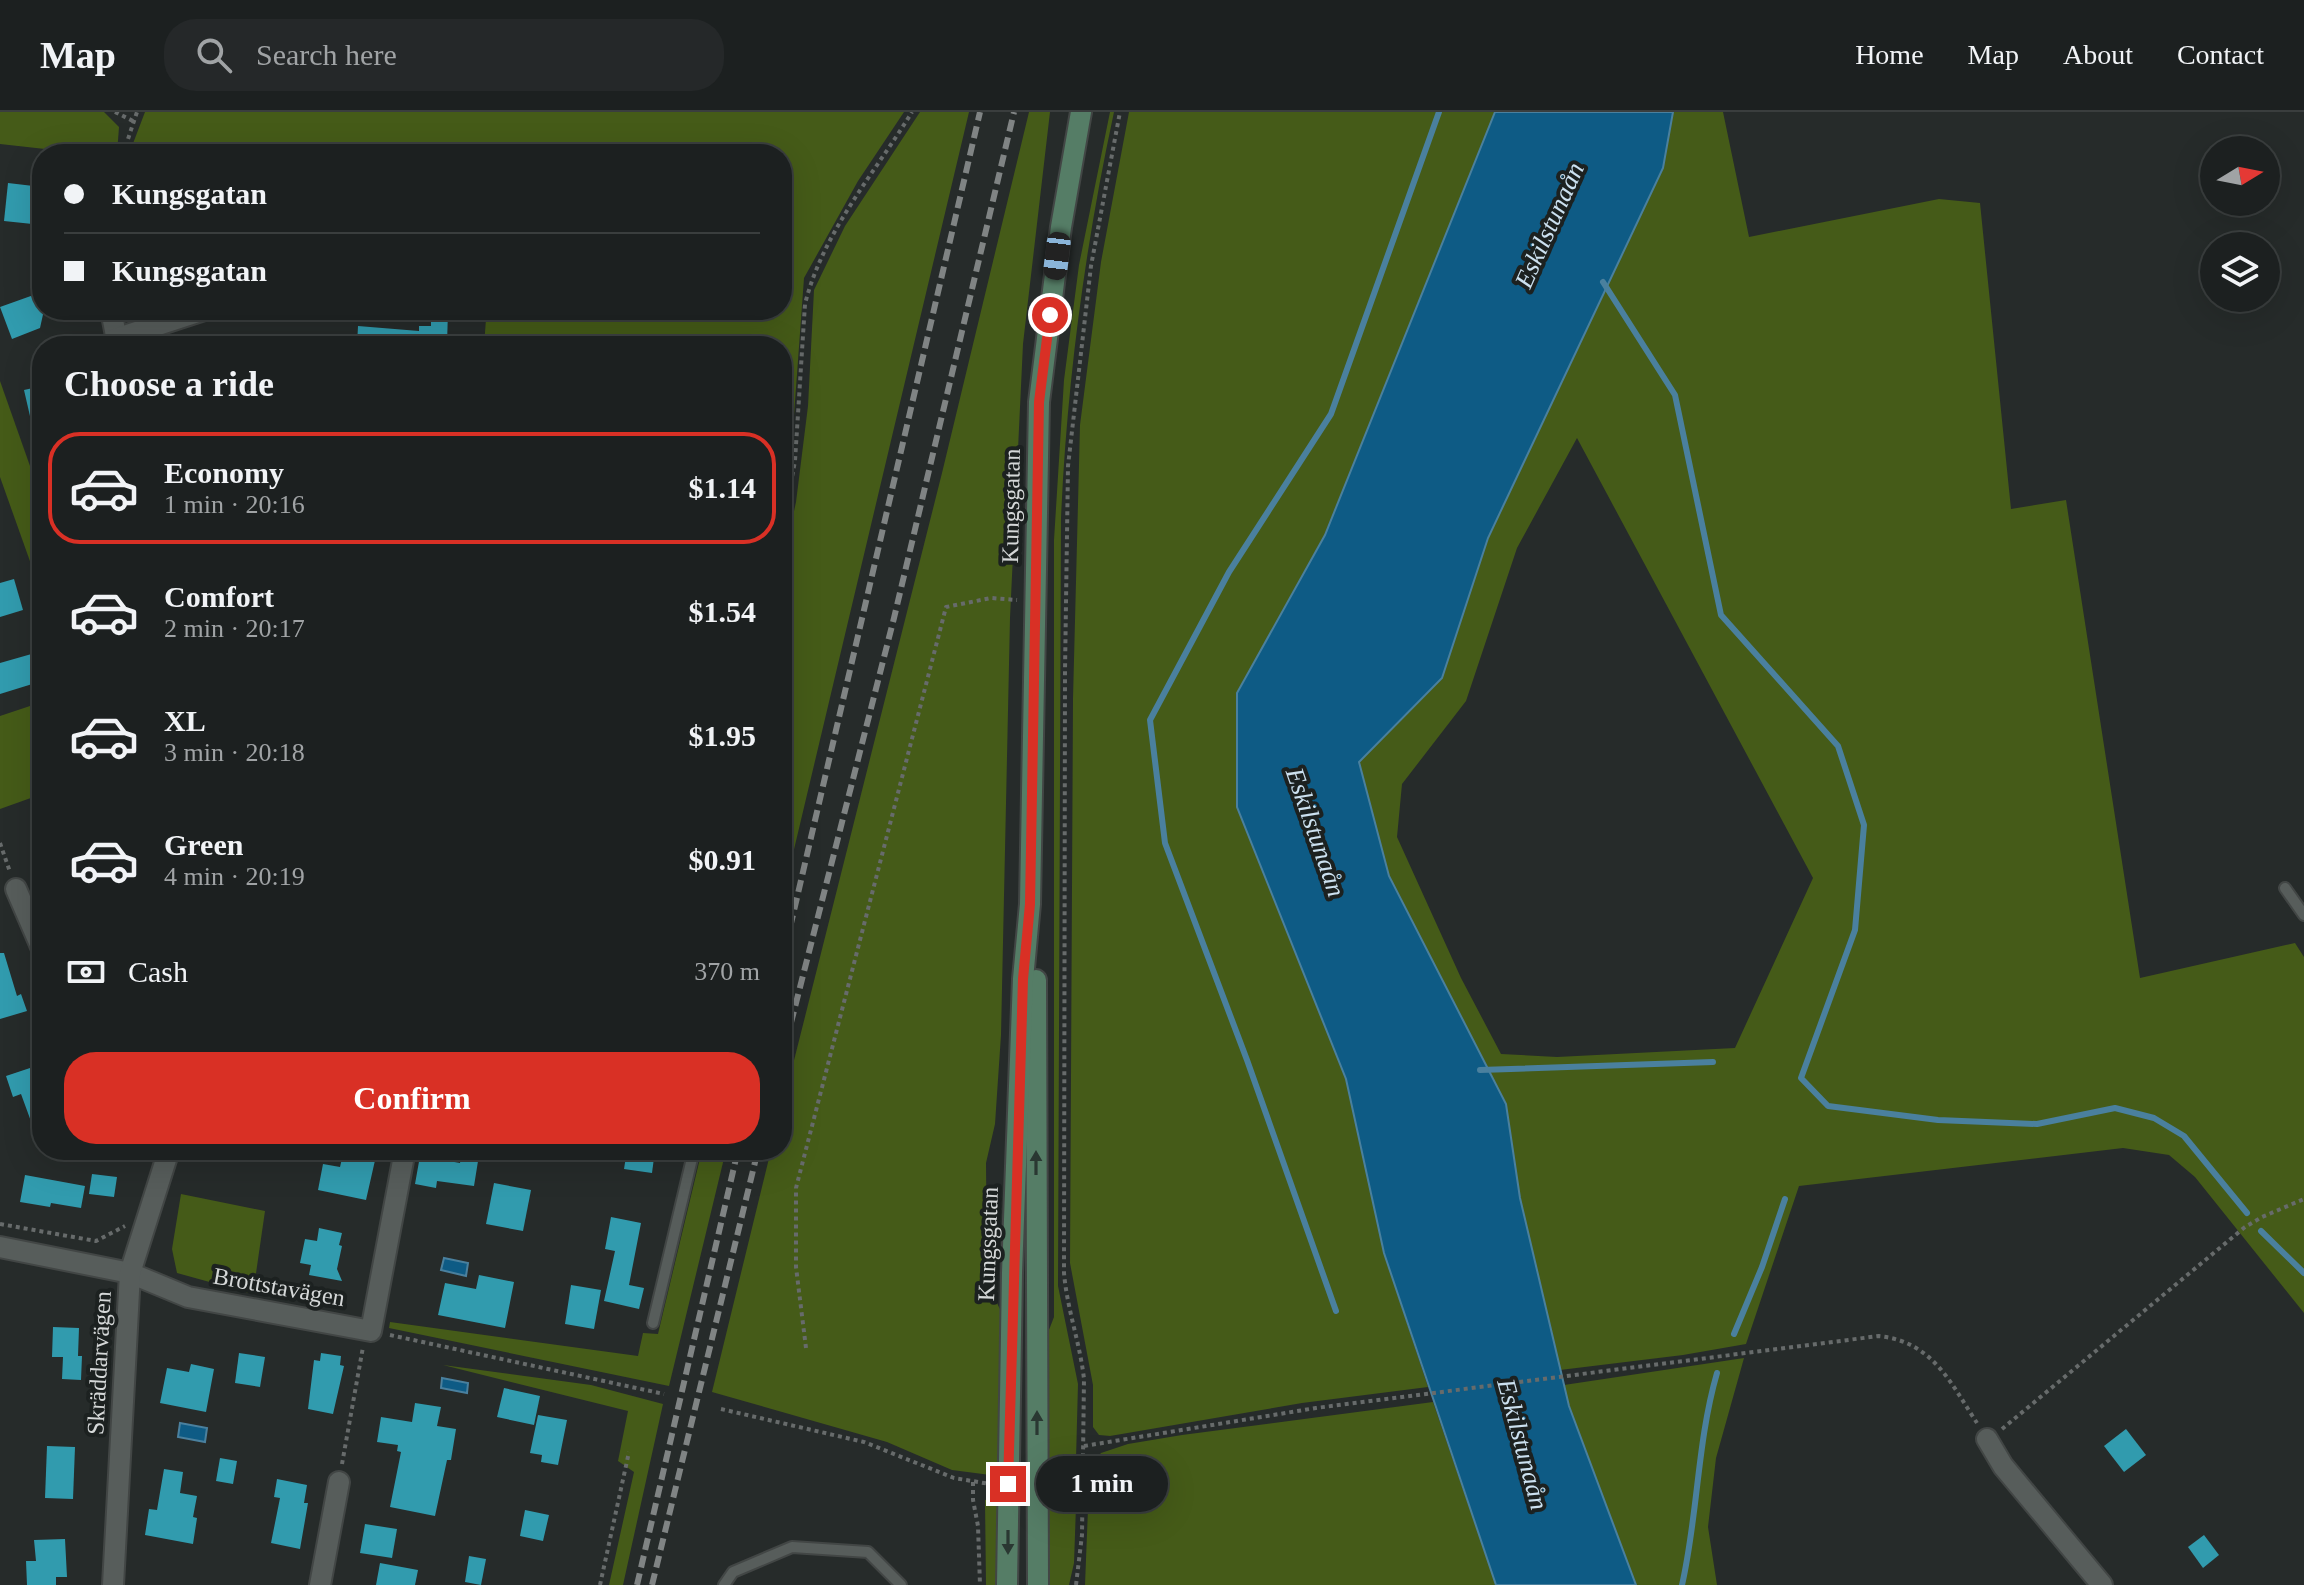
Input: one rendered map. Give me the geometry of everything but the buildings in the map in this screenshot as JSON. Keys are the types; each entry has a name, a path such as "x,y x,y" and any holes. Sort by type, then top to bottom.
{"main road":[{"name":"Kungsgatan","path":"1007,1585 1023,979 1030,904 1039,402 1061,227 1081,112"},
{"name":"Kungsgatan","path":"1030,904 1036,979 1038,1585"}],"street":[{"path":"132,336 176,320"},
{"path":"16,889 32,926"},
{"name":"Skräddarvägen","path":"113,1585 130,1273 166,1160"},
{"name":"Brottstavägen","path":"0,1247 130,1273 188,1297 371,1331 403,1160"},
{"path":"1987,1439 2003,1466 2102,1585"},
{"path":"320,1585 339,1482"}],"lane":[{"path":"2285,888 2304,915"},
{"path":"653,1323 692,1160"},
{"path":"724,1585 733,1572 792,1547 868,1552 901,1585"}],"path":[{"path":"115,112 133,121"},
{"path":"126,144 137,112"},
{"path":"792,477 804,315 811,280 838,225 912,112"},
{"path":"1076,1585 1082,1535 1082,1361 1070,1318 1064,1273 1068,466 1091,266 1120,112"},
{"path":"806,1348 796,1267 796,1188 946,607 991,598 1035,602"},
{"path":"0,843 16,889"},
{"path":"1084,1446 1316,1408 1864,1337 1892,1338 1915,1346 1935,1362 1987,1439 2245,1227 2271,1212 2304,1199"},
{"path":"0,1224 96,1241 127,1225 144,1227"},
{"path":"339,1482 363,1346 371,1331 664,1394"},
{"path":"721,1409 864,1442 939,1473 973,1482 1008,1484"},
{"path":"600,1585 629,1452"},
{"path":"973,1482 980,1585"},
{"path":"1038,1484 1063,1490 1083,1490"}],"green space":[{"path":"0,112 104,112 119,127 118,144 32,144 32,148 0,144"},
{"path":"145,112 904,112 858,181 804,278 792,443 792,336 485,336 486,320 792,320 792,144 133,144"},
{"path":"920,112 969,112 792,858 792,521 808,406 814,290 845,226"},
{"path":"1029,112 1050,112 1023,344 1010,618 1001,1035 995,1124 986,1163 987,1281 1003,1316 998,1476 952,1470 887,1442 712,1392 769,1160 792,1160 792,1068"},
{"path":"1110,112 1114,112 1094,213 1079,314 1061,518 1058,1286 1078,1384 1076,1459 1073,1476 1065,1482 1047,1478 1047,1335 1054,1317 1054,540 1064,380 1079,265"},
{"path":"1129,112 1495,112 1325,535 1237,693 1237,807 1346,1079 1384,1253 1428,1387 1302,1403 1110,1436 1099,1435 1093,1427 1093,1385 1070,1263 1073,699 1080,425 1101,262"},
{"path":"1673,112 1723,112 1749,237 1939,199 1980,203 2011,509 2066,500 2140,978 2295,943 2304,957 2304,1313 2195,1177 2169,1155 2123,1148 1799,1186 1746,1344 1560,1370 1520,1198 1506,1104 1389,876 1359,762 1442,678 1488,538 1663,168","holes":["1577,438 1813,878 1735,1048 1557,1057 1501,1054 1461,978 1397,837 1402,784 1466,701 1517,548"]},
{"path":"0,381 32,472 32,567 0,477"},
{"path":"32,705 32,798 0,809 0,716"},
{"path":"700,1160 724,1160 669,1386 389,1328 390,1322 638,1356 643,1333 658,1334"},
{"path":"181,1194 265,1211 253,1294 177,1273 172,1249"},
{"path":"1744,1358 1716,1458 1708,1527 1717,1585 1636,1585 1569,1406 1564,1385"},
{"path":"443,1365 591,1385 663,1404 623,1585 609,1585 634,1472 618,1461 628,1411"},
{"path":"1433,1402 1496,1585 1085,1585 1089,1483 1093,1463 1101,1453 1128,1444 1182,1435"},
{"path":"1047,1499 1063,1500 1076,1506 1074,1563 1069,1585 1047,1585"},
{"path":"985,1500 997,1500 998,1585 986,1585"}],"water":[{"name":"Eskilstunaån","path":"1495,112 1673,112 1663,168 1488,538 1442,678 1359,762 1389,876 1506,1104 1520,1198 1569,1406 1636,1585 1496,1585 1384,1253 1346,1079 1237,807 1237,693 1325,535"},
{"path":"444,1258 468,1263 466,1276 441,1270"},
{"path":"442,1378 468,1383 467,1393 441,1388"},
{"path":"180,1423 207,1428 205,1442 178,1437"}],"waterway":[{"path":"1336,1311 1247,1060 1165,843 1150,720 1229,572 1331,414 1439,112"},
{"path":"1603,282 1675,395 1721,615 1838,746 1864,825 1855,930 1801,1078 1828,1106 1938,1120 2037,1124 2115,1108 2154,1118 2184,1136 2247,1213"},
{"path":"1480,1070 1713,1062"},
{"path":"1734,1334 1762,1267 1785,1199"},
{"path":"2261,1231 2304,1273"},
{"path":"1682,1585 1705,1425 1717,1373"}],"railway":[{"path":"792,919 980,112"},
{"path":"792,1019 894,618 1014,112"},
{"path":"637,1585 736,1160"},
{"path":"652,1585 756,1160"}],"route":[{"path":"1008,1484 1023,979 1030,904 1039,402 1050,315"}]}
